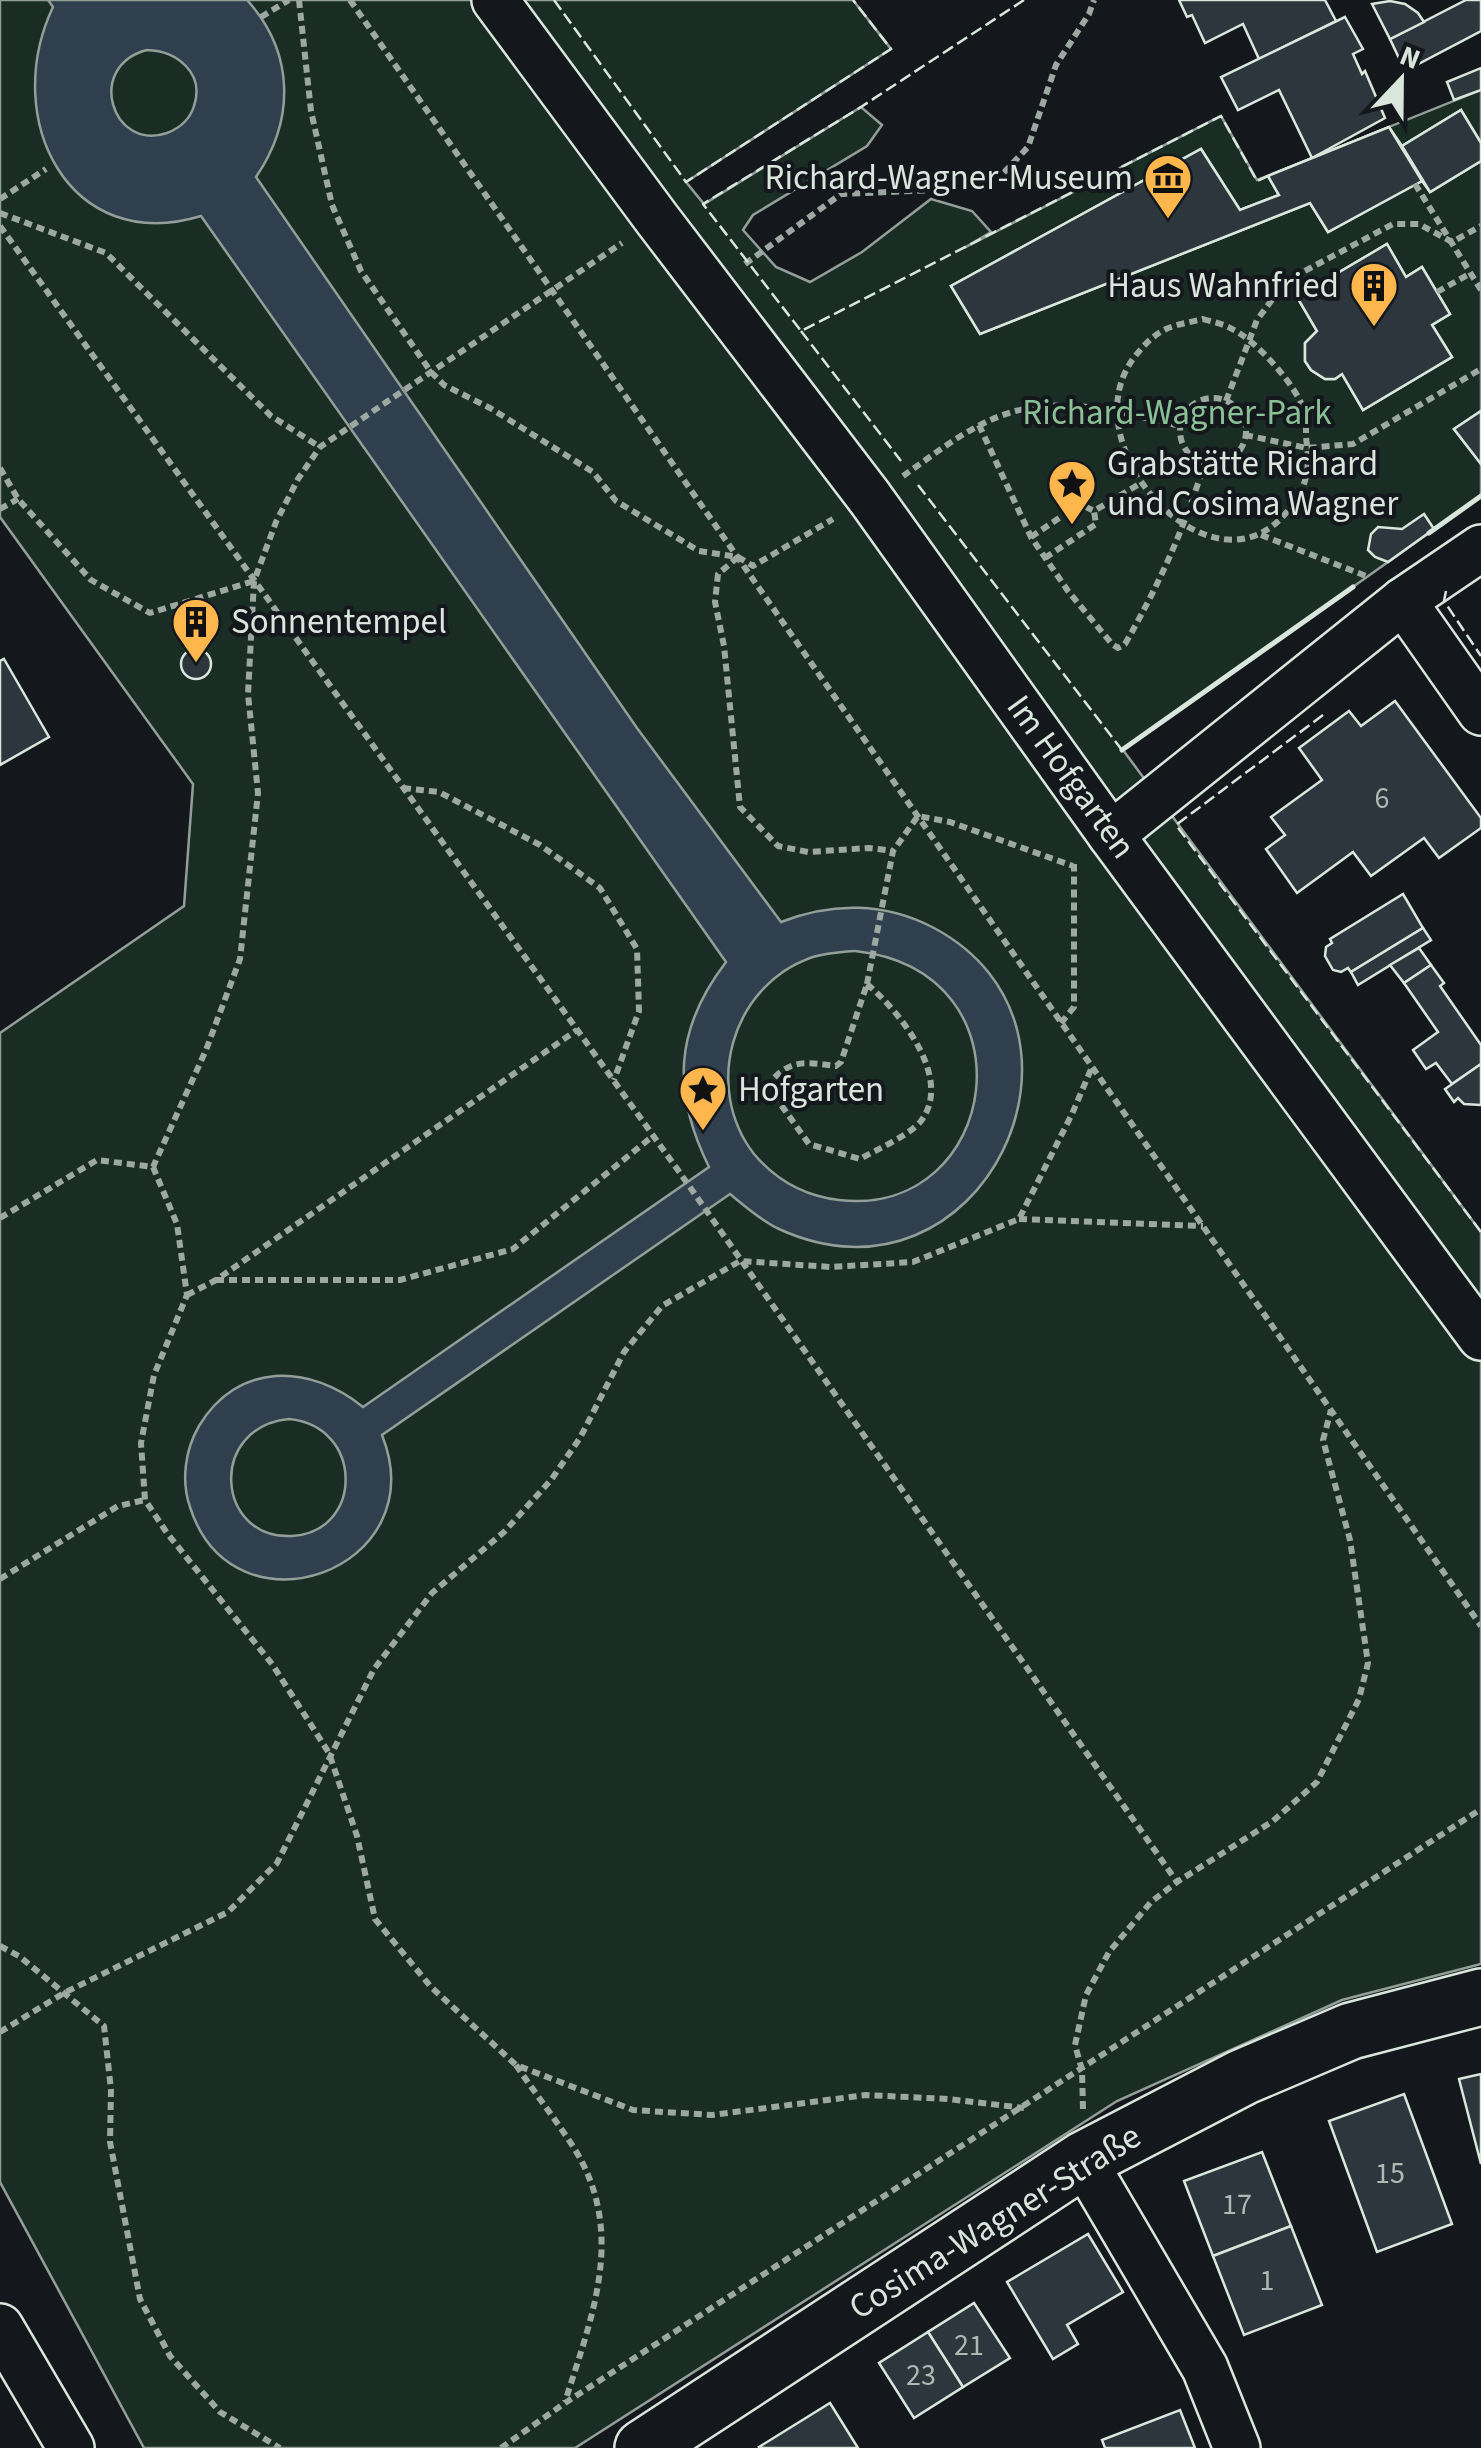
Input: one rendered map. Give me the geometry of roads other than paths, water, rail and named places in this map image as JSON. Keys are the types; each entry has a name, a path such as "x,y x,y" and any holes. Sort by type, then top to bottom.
{"main road":[{"name":"Cosima-Wagner-Straße","path":"643,2448 1083,2160 1244,2077 1351,2031 1481,1998"}],"street":[{"name":"Im Hofgarten","path":"495,0 870,498 1481,1338"},
{"path":"1112,835 1403,601 1481,548"},
{"path":"1403,601 1481,712"},
{"path":"1083,2160 1205,2368 1237,2448"},
{"path":"0,2327 71,2448"}],"water":[{"path":"48,0 247,0 274,42 284,87 278,133 256,177 637,728 781,922 839,908 878,909 915,919 934,928 989,973 1017,1030 1021,1092 1003,1151 967,1201 915,1235 852,1247 779,1229 730,1194 382,1435 391,1483 381,1523 356,1553 322,1573 284,1579 246,1572 213,1548 190,1507 186,1487 188,1455 199,1426 215,1405 234,1390 254,1380 276,1376 320,1383 363,1407 709,1167 689,1113 684,1062 696,1012 726,962 201,216 155,223 115,216 82,197 58,168 42,133 35,93 39,50 53,7","holes":["147,50 178,59 196,83 187,119 167,133 148,136 132,130 120,119 113,105 112,88 116,72 128,59","855,951 913,968 952,1001 973,1044 976,1090 963,1135 935,1172 893,1196 839,1200 792,1185 754,1154 739,1128 730,1100 728,1071 733,1042 744,1015 783,972 826,954","289,1419 314,1426 331,1440 342,1458 346,1479 342,1499 332,1517 316,1530 292,1536 267,1532 248,1521 236,1503 231,1482 234,1461 244,1441 262,1426"]}],"place":[{"name":"Richard-Wagner-Museum","path":"1168,220"},
{"name":"Haus Wahnfried","path":"1374,328"},
{"name":"Grabstätte Richard und Cosima Wagner","path":"1072,526"},
{"name":"Sonnentempel","path":"196,664"},
{"name":"Hofgarten","path":"703,1132"}],"park label":[{"name":"Richard-Wagner-Park","path":"1177,413"}]}
